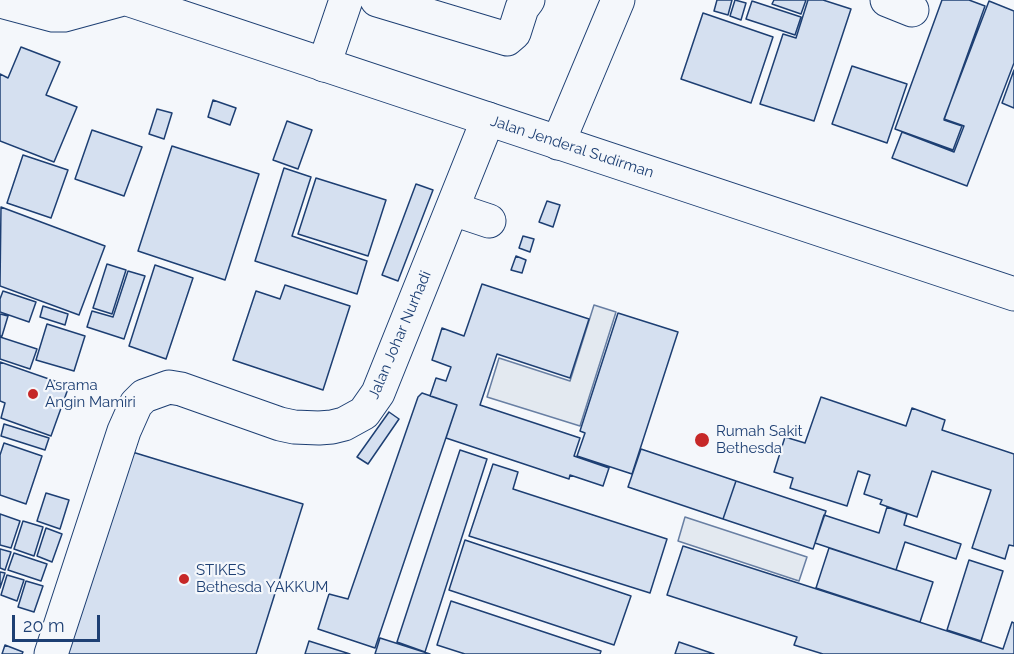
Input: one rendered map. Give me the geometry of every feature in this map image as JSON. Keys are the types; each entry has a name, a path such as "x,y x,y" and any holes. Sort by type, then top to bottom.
{"main road":[{"path":"0,1 53,15 64,15 119,0"},
{"name":"Jalan Jenderal Sudirman","path":"130,0 1014,294"},
{"path":"324,65 346,0"},
{"path":"377,0 507,39 514,33 522,8 528,0"},
{"path":"558,143 618,0"},
{"name":"Jalan Johar Nurhadi","path":"51,654 124,431 136,404 144,396 169,387 294,427 320,429 344,424 364,413 378,393 488,119"},
{"path":"453,209 489,221"}],"shaded area":[{"path":"594,305 616,312 580,426 487,397 499,358 570,381"},
{"path":"685,517 807,557 799,581 678,541"}],"building":[{"path":"717,0 732,0 728,15 714,11"},
{"path":"735,0 746,3 741,20 730,16"},
{"path":"774,0 806,0 801,14 772,4"},
{"path":"808,0 823,0 851,9 814,121 760,104 783,34 796,38"},
{"path":"942,0 969,0 985,6 944,120 962,126 953,150 895,129"},
{"path":"752,1 801,17 795,35 746,19"},
{"path":"989,1 1014,11 1014,63 967,186 892,158 902,132 954,152 964,126 944,119"},
{"path":"703,13 773,37 751,103 681,79"},
{"path":"21,47 60,62 46,95 77,107 54,162 0,141 0,74 8,78"},
{"path":"852,66 907,84 887,143 832,124"},
{"path":"1014,70 1014,108 1002,103"},
{"path":"213,100 236,108 230,125 208,117"},
{"path":"157,109 172,113 164,139 149,134"},
{"path":"287,121 312,130 298,169 273,160"},
{"path":"92,130 142,147 124,196 75,179"},
{"path":"172,146 259,174 225,280 138,251"},
{"path":"23,155 68,170 51,218 7,203"},
{"path":"284,168 311,177 292,236 367,261 357,294 255,261"},
{"path":"316,178 386,200 368,256 298,234"},
{"path":"416,184 433,190 398,281 382,275"},
{"path":"547,201 560,205 553,227 539,222"},
{"path":"1,207 105,246 79,315 0,286"},
{"path":"523,236 534,239 530,252 519,248"},
{"path":"516,256 526,260 522,273 511,270"},
{"path":"107,264 126,270 112,314 93,308"},
{"path":"155,265 193,278 166,359 129,346"},
{"path":"128,271 145,276 124,339 87,327 92,311 113,317"},
{"path":"482,284 589,319 570,378 497,354 480,405 580,438 574,456 609,468 603,486 570,475 569,479 446,438 457,405 430,396 436,378 446,381 451,367 432,360 442,328 464,336"},
{"path":"285,285 350,306 323,390 233,360 256,291 280,299"},
{"path":"3,291 36,302 29,322 0,312 0,299"},
{"path":"43,306 68,314 65,325 40,317"},
{"path":"618,313 678,332 632,474 577,456 585,433 580,431"},
{"path":"0,314 8,316 2,336 0,336"},
{"path":"47,324 85,336 74,371 36,360"},
{"path":"0,337 37,349 30,369 0,359"},
{"name":"Asrama Angin Mamiri","path":"0,362 69,386 51,436 1,418 5,403 0,401"},
{"path":"422,393 457,405 375,648 318,629 329,594 348,599 418,397"},
{"path":"821,397 906,426 912,408 945,420 942,430 1014,454 1014,546 1009,545 1005,559 972,548 991,490 932,471 917,517 880,504 882,500 864,494 870,475 858,471 847,506 790,488 793,478 774,472 785,437 805,443"},
{"path":"389,412 399,419 368,464 357,457"},
{"path":"4,424 49,438 45,450 1,436"},
{"path":"4,443 42,456 26,504 0,495 0,455"},
{"path":"641,449 736,481 723,519 628,487"},
{"path":"460,450 487,459 425,652 397,642"},
{"name":"STIKES Bethesda YAKKUM","path":"129,451 303,504 256,654 66,654"},
{"path":"493,464 518,472 513,489 667,539 650,593 469,536"},
{"path":"736,481 826,511 813,549 723,519"},
{"path":"46,493 69,500 60,529 37,521"},
{"path":"887,507 907,514 904,525 961,544 956,559 905,542 896,570 815,543 824,515 879,533"},
{"path":"0,514 20,521 11,548 0,545"},
{"path":"23,521 43,527 34,556 14,549"},
{"path":"46,528 62,534 52,562 37,556"},
{"path":"465,540 631,596 614,645 449,590"},
{"path":"683,546 1003,649 1012,622 1014,623 1014,654 823,654 794,645 797,637 667,595"},
{"path":"829,548 933,582 920,622 816,588"},
{"path":"0,549 11,552 5,570 0,568"},
{"path":"14,553 47,564 41,581 8,570"},
{"path":"969,560 1003,571 981,641 947,630"},
{"path":"0,572 5,573 0,588"},
{"path":"7,575 24,580 17,601 1,595"},
{"path":"26,581 43,586 34,612 18,607"},
{"path":"451,601 601,651 600,654 465,654 437,645"},
{"path":"380,638 430,654 375,654"},
{"path":"309,641 350,654 305,654"},
{"path":"679,642 714,654 675,654"},
{"path":"5,645 23,652 22,654 2,654"}],"place":[{"name":"Asrama Angin Mamiri","path":"33,394"},
{"name":"Rumah Sakit Bethesda","path":"702,440"},
{"name":"STIKES Bethesda YAKKUM","path":"184,579"}]}
